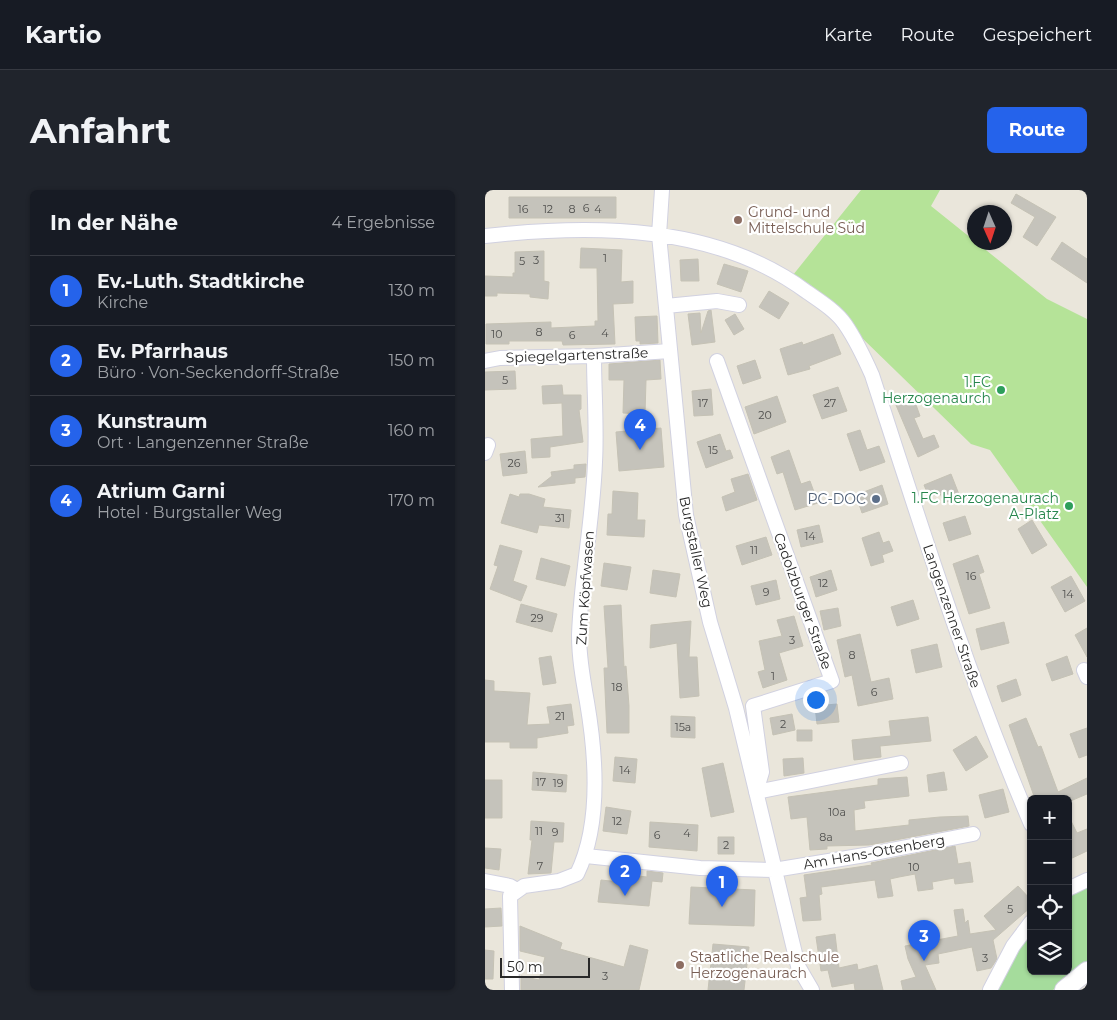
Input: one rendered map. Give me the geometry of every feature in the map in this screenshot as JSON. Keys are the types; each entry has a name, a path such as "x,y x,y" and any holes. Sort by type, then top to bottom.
{"street":[{"name":"Burgstaller Weg","path":"662,190 659,235 685,515 710,622 736,708 798,966 812,990"},
{"name":"Langenzenner Straße","path":"485,236 530,231 591,229 668,235 735,252 786,276 844,322 856,341 872,374 955,630 1007,768 1027,815"},
{"path":"666,306 717,301 739,304"},
{"name":"Spiegelgartenstraße","path":"485,361 500,358 594,356 670,351"},
{"name":"Zum Köpfwasen","path":"517,890 524,886 559,881 577,874 586,856 594,788 591,736 580,665 579,635 595,461 594,356"},
{"name":"Cadolzburger Straße","path":"717,360 832,681 753,706 762,772 755,792"},
{"path":"755,792 901,763"},
{"name":"Am Hans-Ottenberg","path":"586,856 700,868 774,870 865,856 973,834"},
{"path":"1072,887 1087,880"},
{"path":"485,882 510,886 517,890 510,896 512,990"},
{"path":"990,990 1013,946 1027,927"},
{"path":"1068,989 1087,971"}],"green space":[{"name":"1.FC Herzogenaurch","path":"861,190 940,190 931,206 967,235 967,250 986,250 1047,299 1087,319 1087,587 990,450 971,444 860,336 793,275"},
{"path":"1087,880 1087,961 1072,974 1072,930 1072,887"},
{"path":"1027,929 1027,975 1071,975 1053,990 990,990"}],"building":[{"path":"1016,194 1056,217 1037,246 1023,237 1035,217 1011,203"},
{"path":"509,197 616,197 616,218 509,218"},
{"path":"1062,242 1087,259 1087,283 1051,259"},
{"path":"581,248 622,250 621,282 633,281 633,303 613,304 615,344 563,345 562,341 509,341 509,344 486,344 486,324 551,322 551,328 595,326 595,321 598,321 597,268 580,268"},
{"path":"544,251 544,281 549,282 548,299 530,297 530,294 497,293 497,296 485,296 485,276 513,277 513,273 515,273 515,252"},
{"path":"698,259 699,281 681,281 680,260"},
{"path":"724,264 748,271 741,292 717,284"},
{"path":"769,291 789,303 779,319 759,307"},
{"path":"711,310 715,342 692,345 688,314 700,313 701,333 708,311"},
{"path":"735,314 744,329 734,335 725,320"},
{"path":"657,316 658,343 640,344 640,341 636,341 635,317"},
{"path":"833,334 841,354 809,366 810,369 788,375 780,349 802,342 803,345"},
{"path":"660,360 661,379 646,380 645,414 623,413 624,380 609,380 609,364"},
{"path":"755,360 761,378 743,384 737,366"},
{"path":"515,371 516,389 485,390 485,372"},
{"path":"562,385 563,395 581,395 581,409 579,410 583,442 550,447 550,457 532,458 531,439 563,436 562,403 543,404 542,386"},
{"path":"838,387 847,411 822,419 813,395"},
{"path":"711,389 713,415 694,416 692,391"},
{"path":"905,393 909,404 915,402 920,416 914,418 923,439 934,435 939,447 918,457 893,398"},
{"path":"777,396 786,422 754,434 745,407"},
{"path":"661,428 664,467 619,471 616,432"},
{"path":"860,430 867,450 879,446 885,462 860,471 847,434"},
{"path":"720,434 726,451 730,450 733,458 706,468 697,442"},
{"path":"789,450 801,484 810,481 818,503 795,510 783,472 777,474 771,457"},
{"path":"525,451 527,473 503,476 500,454"},
{"path":"586,464 585,477 575,478 575,483 538,487 552,476 551,472 574,469 574,465"},
{"path":"748,474 757,500 726,511 722,497 735,492 731,479"},
{"path":"951,474 960,497 944,503 940,493 929,497 924,485"},
{"path":"882,485 888,504 862,513 856,495"},
{"path":"613,491 638,493 637,520 645,520 644,537 607,535 608,514 612,514"},
{"path":"510,494 519,497 520,494 529,494 545,499 543,507 571,510 569,528 539,525 537,533 501,523"},
{"path":"965,516 971,534 949,541 943,523"},
{"path":"1032,520 1047,545 1032,554 1018,529"},
{"path":"819,525 823,542 801,547 797,530"},
{"path":"879,532 883,543 889,541 893,551 882,555 884,562 871,566 862,538"},
{"path":"766,537 772,555 742,565 736,546"},
{"path":"500,545 522,551 513,581 527,586 521,601 490,589 498,566 494,565"},
{"path":"978,555 984,572 979,574 990,608 969,614 953,564"},
{"path":"541,558 570,566 565,586 536,579"},
{"path":"604,563 631,567 627,590 601,586"},
{"path":"653,570 680,574 676,597 650,593"},
{"path":"831,570 837,590 816,597 810,577"},
{"path":"1071,576 1085,601 1065,612 1051,587"},
{"path":"776,580 780,599 756,605 751,586"},
{"path":"913,600 919,619 897,626 891,607"},
{"path":"521,604 557,614 552,632 516,622"},
{"path":"621,605 624,667 626,666 629,706 629,733 607,733 604,668 608,668 604,606"},
{"path":"838,608 841,626 824,630 820,611"},
{"path":"794,616 803,646 779,653 787,680 763,688 758,672 765,670 759,641 782,636 777,620"},
{"path":"691,621 689,657 697,657 699,696 680,698 677,643 650,648 651,625"},
{"path":"1004,622 1009,643 981,650 976,629"},
{"path":"1087,628 1087,657 1075,635"},
{"path":"860,634 871,682 889,678 893,699 858,706 852,675 845,677 837,640"},
{"path":"937,644 942,667 916,673 911,650"},
{"path":"551,656 556,683 543,685 539,658"},
{"path":"1067,656 1073,674 1052,681 1046,664"},
{"path":"1016,679 1021,695 1002,702 997,686"},
{"path":"485,680 494,681 494,691 530,693 527,725 550,724 547,707 571,704 574,725 567,726 568,733 537,738 537,748 510,748 510,742 485,742"},
{"path":"837,704 839,722 817,724 815,706"},
{"path":"792,714 795,730 773,735 770,718"},
{"path":"671,716 695,717 695,738 671,737"},
{"path":"928,717 931,741 880,746 881,757 854,760 852,740 891,736 889,721"},
{"path":"1026,718 1038,747 1041,746 1058,792 1087,778 1087,794 1072,800 1072,795 1034,795 1009,725"},
{"path":"1087,728 1087,755 1079,758 1070,734"},
{"path":"797,730 812,730 812,741 797,741"},
{"path":"976,736 988,757 966,771 953,750"},
{"path":"615,757 637,759 635,783 613,781"},
{"path":"803,758 804,773 784,776 783,759"},
{"path":"723,763 734,812 711,817 702,768"},
{"path":"533,772 567,775 566,792 532,790"},
{"path":"944,772 947,790 929,792 927,775"},
{"path":"907,777 909,796 864,801 865,808 854,810 855,831 909,825 909,820 940,817 968,816 969,826 869,845 827,846 827,849 810,850 807,817 791,819 788,797 878,785 878,779"},
{"path":"485,780 502,780 502,818 485,818"},
{"path":"1003,789 1009,812 985,818 979,795"},
{"path":"606,807 631,811 627,834 603,831"},
{"path":"531,821 564,823 563,842 554,842 551,873 528,874 532,840 530,840"},
{"path":"650,822 698,825 697,851 649,847"},
{"path":"1072,823 1077,833 1087,829 1087,851 1072,858"},
{"path":"718,837 734,837 734,854 718,854"},
{"path":"955,846 958,864 970,862 973,882 955,884 954,878 932,882 933,889 918,891 915,874 890,879 893,896 878,898 875,880 821,887 822,894 819,895 821,920 803,921 800,898 807,897 804,875 872,865 871,863"},
{"path":"485,848 501,849 499,870 485,868"},
{"path":"647,871 663,873 662,882 652,881 649,906 598,902 601,880 629,883 630,875 647,877"},
{"path":"1018,886 1027,896 1027,910 993,940 997,959 991,968 977,971 972,947 938,954 939,963 925,965 936,990 903,990 901,981 916,977 908,959 905,946 958,936 954,910 963,909 965,923 968,920 970,934 996,930 984,916"},
{"path":"691,887 755,890 754,926 689,924"},
{"path":"501,908 502,926 485,927 485,909"},
{"path":"520,926 562,943 560,949 624,967 630,945 648,950 639,990 521,990 521,976 539,980 545,957 520,951"},
{"path":"835,934 839,968 857,964 858,970 877,965 883,990 855,990 854,983 832,987 828,970 821,971 816,937"},
{"name":"Staatliche Realschule Herzogenaurach","path":"713,944 749,947 744,990 708,990"},
{"path":"485,950 494,951 493,979 485,979"}],"place":[{"name":"Grund- und Mittelschule Süd","path":"738,220"},
{"name":"1.FC Herzogenaurch","path":"1001,390"},
{"name":"Atrium Garni","path":"640,450"},
{"name":"PC-DOC","path":"876,499"},
{"name":"1.FC Herzogenaurach A-Platz","path":"1069,506"},
{"name":"Ev. Pfarrhaus","path":"625,896"},
{"name":"Ev.-Luth. Stadtkirche","path":"722,907"},
{"name":"Kunstraum","path":"924,961"},
{"name":"Staatliche Realschule Herzogenaurach","path":"680,965"}]}
